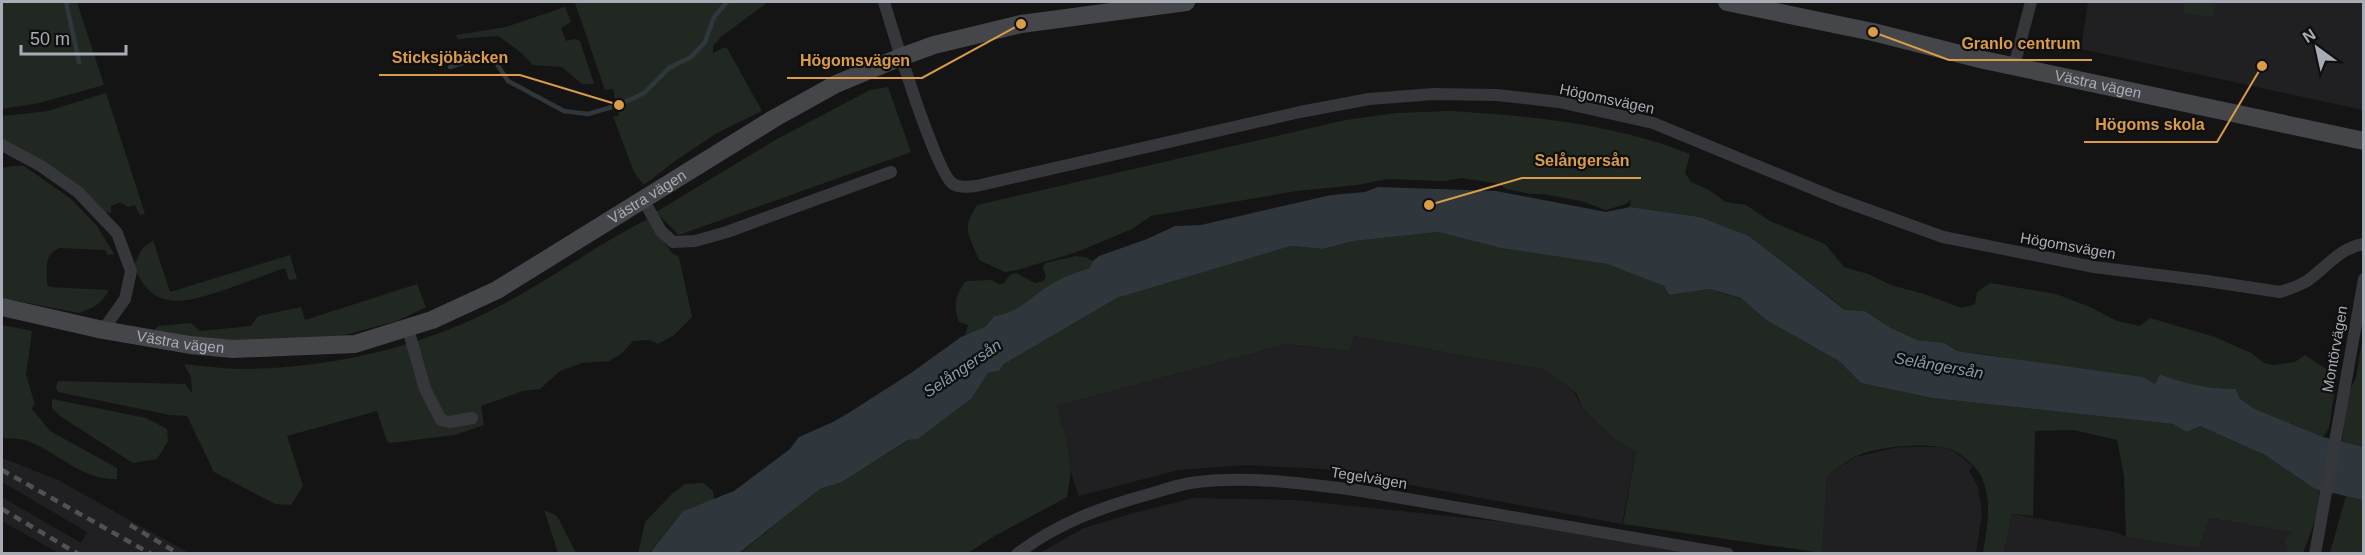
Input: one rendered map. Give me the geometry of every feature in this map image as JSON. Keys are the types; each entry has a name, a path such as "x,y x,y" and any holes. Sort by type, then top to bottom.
{"street":[{"path":"884,2 901,57"},
{"name":"Västra vägen","path":"2,307 103,330 190,345 233,349 355,344 408,329 461,308 497,290 773,119 837,84 901,57 944,42 1021,24 1186,2"},
{"name":"Västra vägen","path":"1728,2 2364,141"},
{"path":"2014,66 2031,2"},
{"name":"Högomsvägen","path":"901,57 944,171 954,184 961,187 976,186 1300,112 1369,99 1434,94 1497,95 1559,102 1653,123 1838,199 1943,237 2083,265 2280,292 2307,281 2336,255 2364,244"},
{"path":"2,145 41,166 78,192 117,233 131,271 125,298 103,330"},
{"path":"644,201 661,231 673,242 695,241 727,232 891,172"},
{"name":"Montörvägen","path":"2315,554 2336,425 2364,279"},
{"path":"408,329 425,389 441,420 450,422 472,418"},
{"name":"Tegelvägen","path":"1017,554 1055,528 1086,513 1113,504 1190,483 1239,481 1294,482 1355,489 1728,554"}],"shaded area":[{"path":"2,2 77,2 104,85 39,103 2,109"},
{"path":"768,2 722,36 713,46 713,53 727,48 762,111 717,133 644,185 634,172 613,116 619,116 613,89 605,90 575,3"},
{"path":"2088,2 2363,2 2363,110 2081,49"},
{"path":"2185,2 2216,2 2213,17 2183,13"},
{"path":"565,7 571,22 561,28 566,41 574,39 580,41 594,84 582,84 562,67 532,65 521,53 498,36 458,39 456,35 506,27"},
{"path":"888,87 911,152 679,235 656,212 777,139 870,90"},
{"path":"106,93 145,214 140,215 135,205 128,207 120,202 111,206 111,213 103,212 26,152 2,139 2,116 48,111"},
{"path":"1451,111 1572,123 1632,135 1690,154 1685,173 1691,182 1709,190 1726,202 1746,205 1770,221 1825,244 1844,267 1962,308 1975,304 1977,292 1990,283 2056,294 2090,307 2117,321 2140,326 2150,318 2215,337 2251,353 2264,363 2273,365 2295,362 2305,355 2337,376 2329,428 2323,437 2255,409 2240,399 2236,389 2197,385 2160,374 2155,384 1957,351 1946,343 1917,340 1889,327 1865,311 1846,310 1749,236 1700,217 1630,207 1631,199 1626,204 1606,210 1581,201 1531,194 1506,189 1500,184 1462,178 1444,181 1387,179 1357,185 1297,191 1151,216 1132,229 1077,252 1005,272 979,260 968,232 969,220 977,205 1346,120 1396,113"},
{"path":"24,166 71,199 97,226 114,254 107,255 106,250 60,248 48,258 47,285 50,287 109,290 93,307 79,313 2,298 2,168"},
{"path":"648,219 672,253 679,257 692,317 674,335 658,344 650,340 633,341 621,354 609,361 582,363 560,371 540,389 523,391 481,406 484,425 455,435 390,443 387,441 377,411 287,436 303,486 291,505 275,504 214,472 187,416 170,415 58,392 56,387 58,381 185,384 192,393 191,377 184,364 236,369 275,368 337,361 398,347 486,313"},
{"path":"1438,232 1501,248 1607,264 1664,286 1669,295 1710,289 1742,299 1766,320 1839,361 1861,383 1932,398 2173,424 2187,432 2200,426 2265,455 2315,489 2320,490 2315,520 2303,553 2288,553 2285,540 2293,532 2209,518 2199,548 2126,537 2124,476 2117,440 2074,430 2035,431 2033,516 2012,514 2004,553 1983,553 1988,505 1985,485 1979,472 1968,460 1954,451 1928,446 1888,448 1864,453 1854,457 1827,476 1822,553 1623,524 1636,452 1614,439 1584,410 1576,393 1546,370 1354,336 1349,351 1287,344 1057,406 1067,441 1071,472 1067,497 968,553 739,554 820,489 842,482 909,440 918,439 972,398 988,373 999,371 1004,364 1117,298 1291,246 1323,249 1354,241"},
{"path":"153,240 170,292 290,255 297,279 289,280 285,268 199,298 173,301 161,298 151,292 142,281 134,265 142,249"},
{"path":"1076,256 1093,261 1090,268 1066,279 1019,308 994,316 986,326 965,335 968,325 959,322 956,305 959,291 966,281 992,280 1003,284 1010,275 1016,273 1035,283 1044,281 1045,263"},
{"path":"417,284 426,307 397,321 326,340 228,344 156,332 155,329 158,326 191,323 200,331 251,326 258,316 301,307 305,320"},
{"path":"2,325 32,331 26,375 35,405 31,408 50,431 117,468 117,479 92,475 25,440 2,438"},
{"path":"1354,336 1546,370 1573,391 1584,410 1614,439 1636,452 1622,524 1324,469 1247,465 1178,470 1079,496 1071,472 1067,441 1057,406 1287,344 1349,351"},
{"path":"2363,336 2363,447 2342,442 2348,394 2356,378"},
{"path":"52,399 146,418 167,429 168,441 157,459 133,463 60,416 52,408"},
{"path":"1899,447 1939,447 1952,450 1973,466 1969,471 1978,487 1982,513 1976,553 1822,554 1827,476 1855,457"},
{"path":"2,458 58,480 189,553 58,553 2,521 2,497 81,543 87,532 2,482"},
{"path":"703,483 713,491 714,499 683,511 649,553 638,554 645,522 685,484"},
{"path":"2346,496 2363,500 2363,553 2330,553"},
{"path":"1193,498 1295,500 1505,522 1692,553 1038,554 1084,528"},
{"path":"544,510 557,516 576,553 558,553"},
{"path":"2012,514 2116,532 2126,537 2200,547 2208,518 2294,532 2289,553 2004,554"}],"water":[{"path":"1378,187 1496,191 1606,212 1630,207 1700,217 1749,236 1845,310 1865,311 1889,327 1917,340 1945,343 1957,351 2142,377 2155,384 2160,374 2197,385 2236,389 2240,399 2255,409 2323,437 2363,447 2363,500 2315,489 2265,455 2200,426 2187,432 2173,424 1932,398 1861,383 1839,361 1766,320 1741,298 1710,289 1669,295 1664,286 1607,264 1501,248 1438,232 1354,241 1323,249 1291,246 1117,298 1004,364 999,371 988,373 972,398 918,439 908,440 842,482 820,489 739,553 649,554 683,511 734,491 790,449 799,437 850,412 911,373 961,337 986,326 994,316 1016,309 1057,281 1090,268 1099,256 1147,239 1175,226 1201,225 1331,195 1365,192"}],"waterway":[{"path":"66,2 79,62"},
{"path":"450,67 474,59 495,61 508,81 564,111 588,114 619,105 644,93 669,68 691,57 705,42 714,17 727,2"}],"railway":[{"path":"2,470 151,554"},
{"path":"2,509 78,554"},
{"path":"130,525 179,554"}],"place":[{"name":"Högomsvägen","path":"1021,24"},
{"name":"Granlo centrum","path":"1873,32"},
{"name":"Högoms skola","path":"2262,66"},
{"name":"Sticksjöbäcken","path":"619,105"},
{"name":"Selångersån","path":"1429,205"}]}
